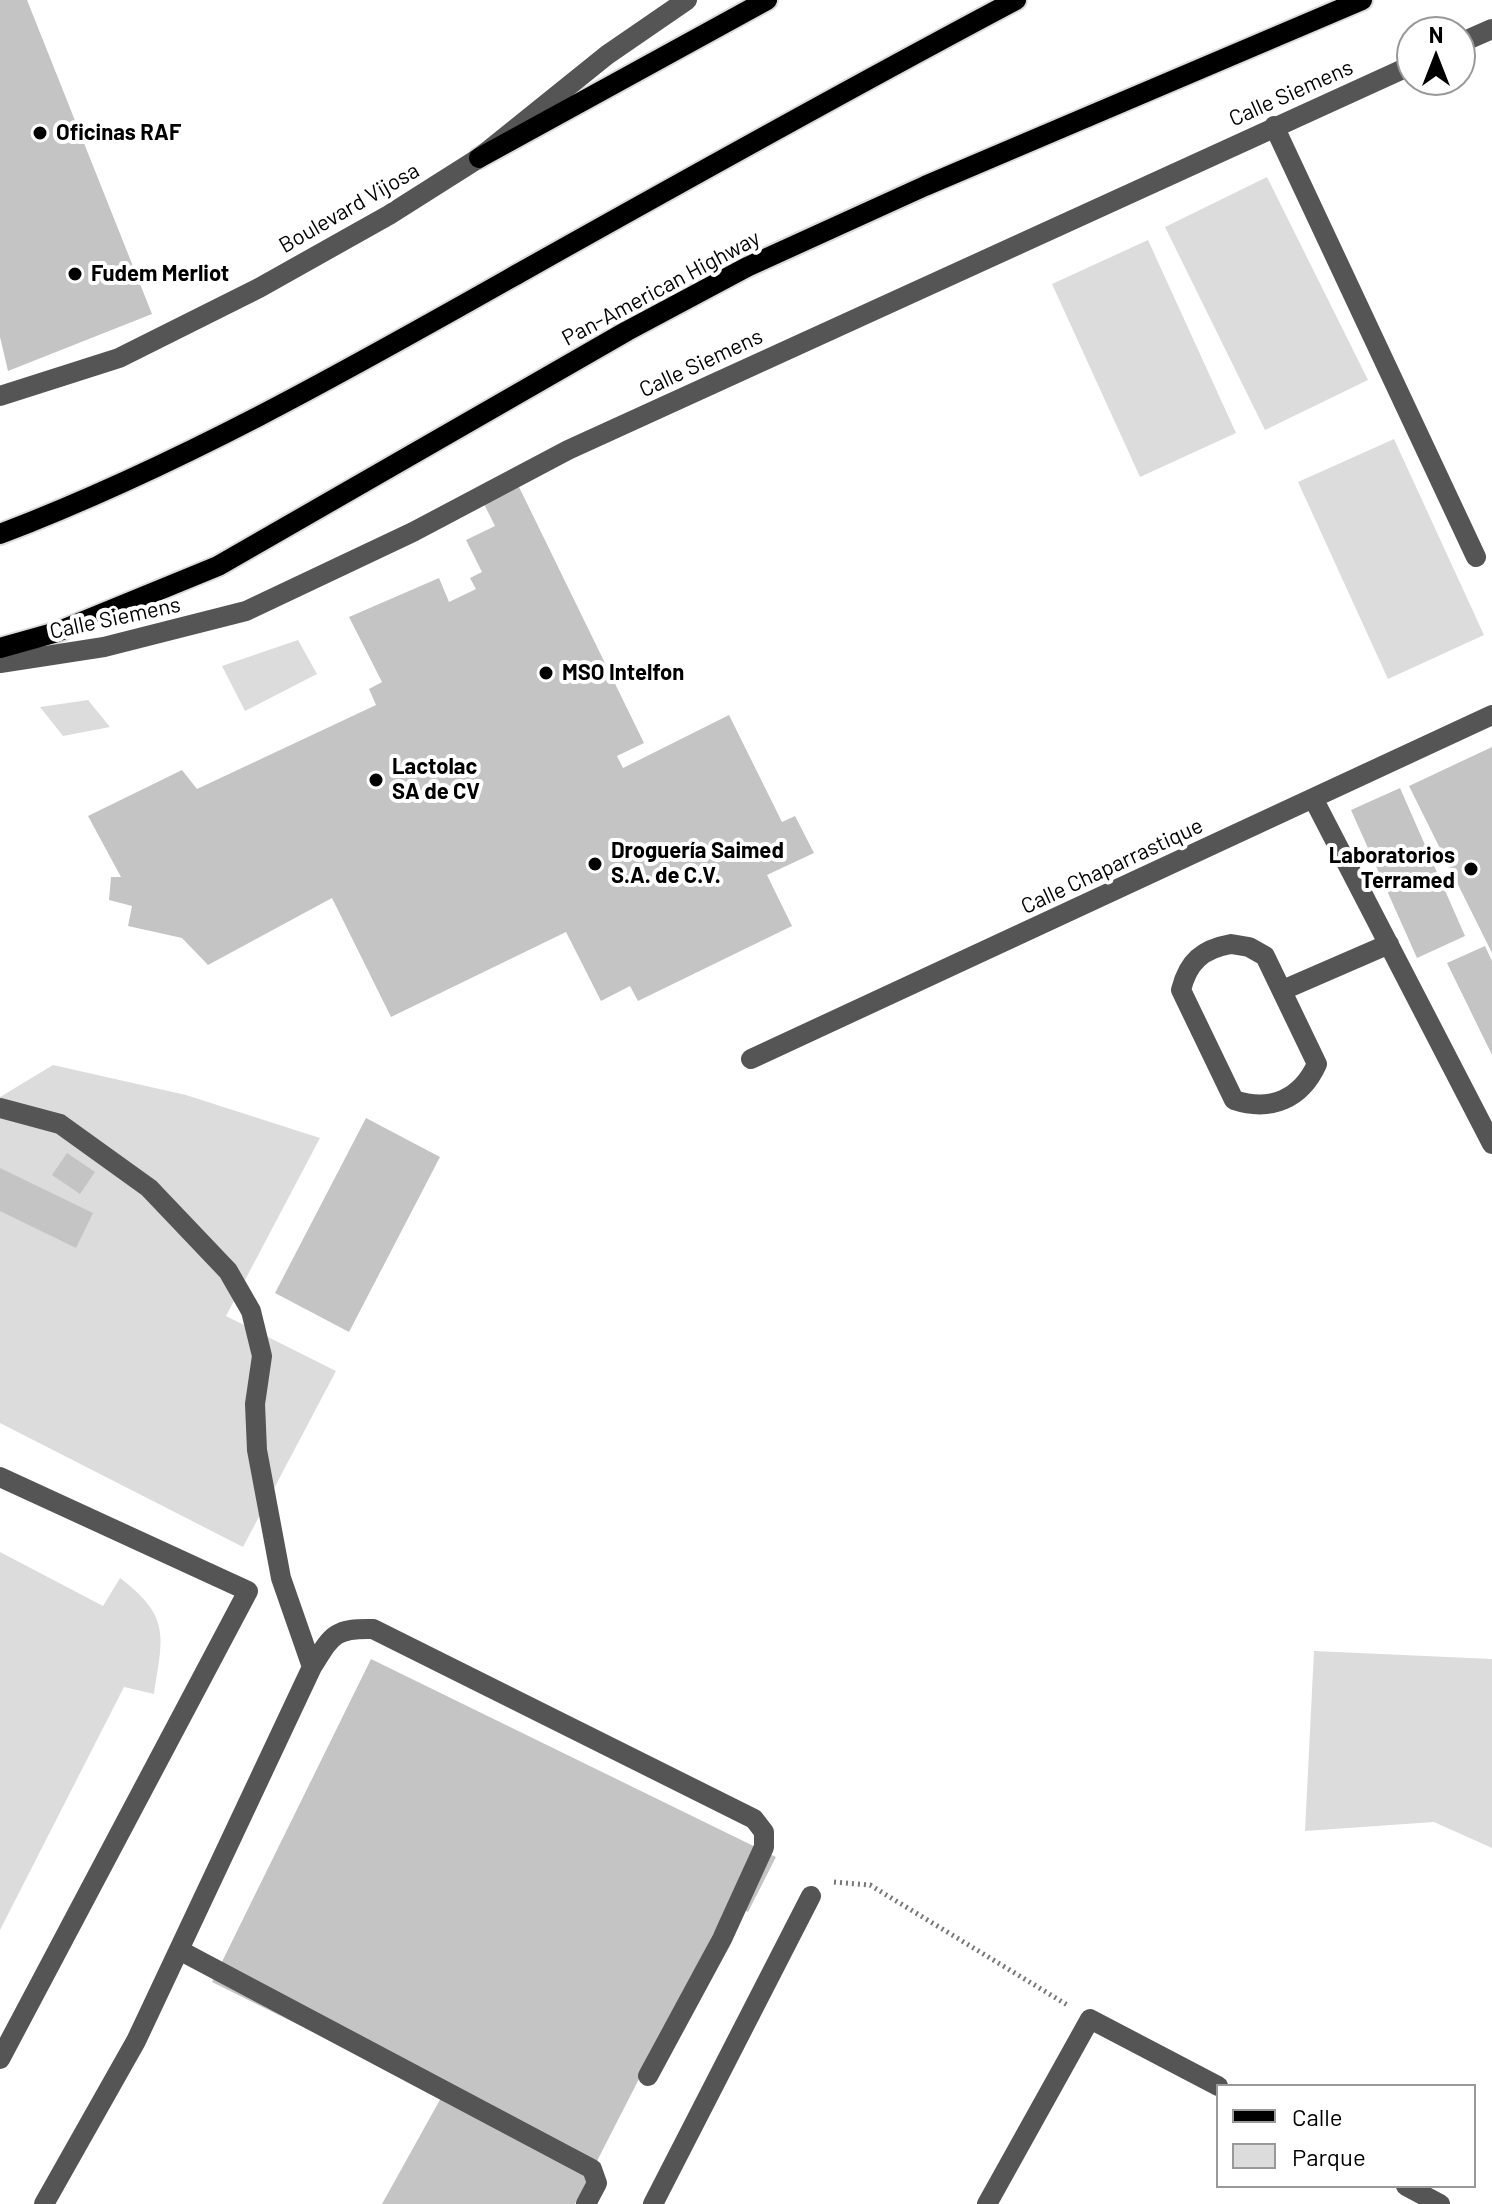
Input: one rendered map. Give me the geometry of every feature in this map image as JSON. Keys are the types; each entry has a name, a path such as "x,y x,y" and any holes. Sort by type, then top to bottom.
{"main road":[{"path":"479,158 767,0"},
{"path":"0,534 73,506 203,445 345,371 832,97 1016,0"},
{"name":"Pan-American Highway","path":"0,648 57,632 218,566 627,331 747,267 925,186 1237,56 1362,0"}],"street":[{"name":"Boulevard Vijosa","path":"0,396 119,358 259,288 389,215 479,158 607,55 687,0"},
{"name":"Calle Siemens","path":"0,663 104,647 246,611 413,532 568,450 1396,72"},
{"path":"1274,126 1476,557"},
{"name":"Calle Chaparrastique","path":"751,1059 1492,715"},
{"path":"1314,800 1348,871 1492,1144"},
{"path":"1231,944 1249,947 1265,956 1283,990 1317,1064 1302,1089 1277,1103 1248,1105 1234,1100 1181,990 1185,972 1197,957 1213,947 1231,944"},
{"path":"1283,990 1389,944"},
{"path":"0,1108 60,1124 149,1188 228,1271 251,1311 262,1356 255,1404 257,1450 281,1578 312,1667"},
{"path":"0,1477 248,1591 0,2059"},
{"path":"44,2204 136,2041 312,1667 330,1639 343,1628 373,1629 754,1819 764,1832 764,1847 722,1939 648,2076"},
{"path":"653,2204 811,1896"},
{"path":"179,1950 592,2169 597,2183 586,2204"},
{"path":"994,2202 1090,2019 1216,2085"},
{"path":"1410,2188 1440,2204"}],"path":[{"path":"811,1896 837,1880 870,1885 1090,2019"}],"green space":[{"path":"1267,177 1368,380 1265,430 1165,227"},
{"path":"1148,240 1236,433 1140,477 1052,284"},
{"path":"1394,439 1484,635 1388,679 1298,482"},
{"path":"298,640 317,674 245,711 222,666"},
{"path":"88,700 110,727 63,736 40,707"},
{"path":"53,1065 186,1095 320,1138 226,1316 336,1371 243,1547 0,1423 0,1097"},
{"path":"0,1552 103,1606 120,1578 148,1604 156,1617 161,1642 154,1694 124,1687 0,1930"},
{"path":"1314,1651 1492,1659 1492,1848 1434,1822 1305,1831"}],"building":[{"name":"Oficinas RAF","path":"0,0 27,0 152,314 8,371 0,337"},
{"path":"519,487 644,743 617,756 623,768 729,715 782,822 795,816 814,853 767,875 792,926 638,1001 630,986 601,1001 566,932 391,1017 332,898 208,965 182,938 128,926 132,906 109,900 111,877 121,877 88,816 182,770 197,789 376,705 369,689 382,682 349,617 439,578 449,602 476,589 470,578 482,572 466,540 495,526 484,504"},
{"name":"Laboratorios Terramed","path":"1492,747 1492,953 1409,786"},
{"path":"1400,788 1465,936 1417,958 1351,810"},
{"path":"1485,946 1492,961 1492,1055 1447,963"},
{"path":"366,1118 440,1157 349,1332 275,1293"},
{"path":"67,1153 95,1172 80,1194 52,1175"},
{"path":"0,1168 93,1213 76,1248 0,1211"},
{"path":"371,1659 776,1857 748,1912 729,1903 575,2204 382,2204 442,2096 212,1982"}],"place":[{"name":"Oficinas RAF","path":"40,133"},
{"name":"Fudem Merliot","path":"75,274"},
{"name":"MSO Intelfon","path":"546,673"},
{"name":"Lactolac SA de CV","path":"376,780"},
{"name":"Droguería Saimed S.A. de C.V.","path":"595,864"},
{"name":"Laboratorios Terramed","path":"1471,869"}]}
